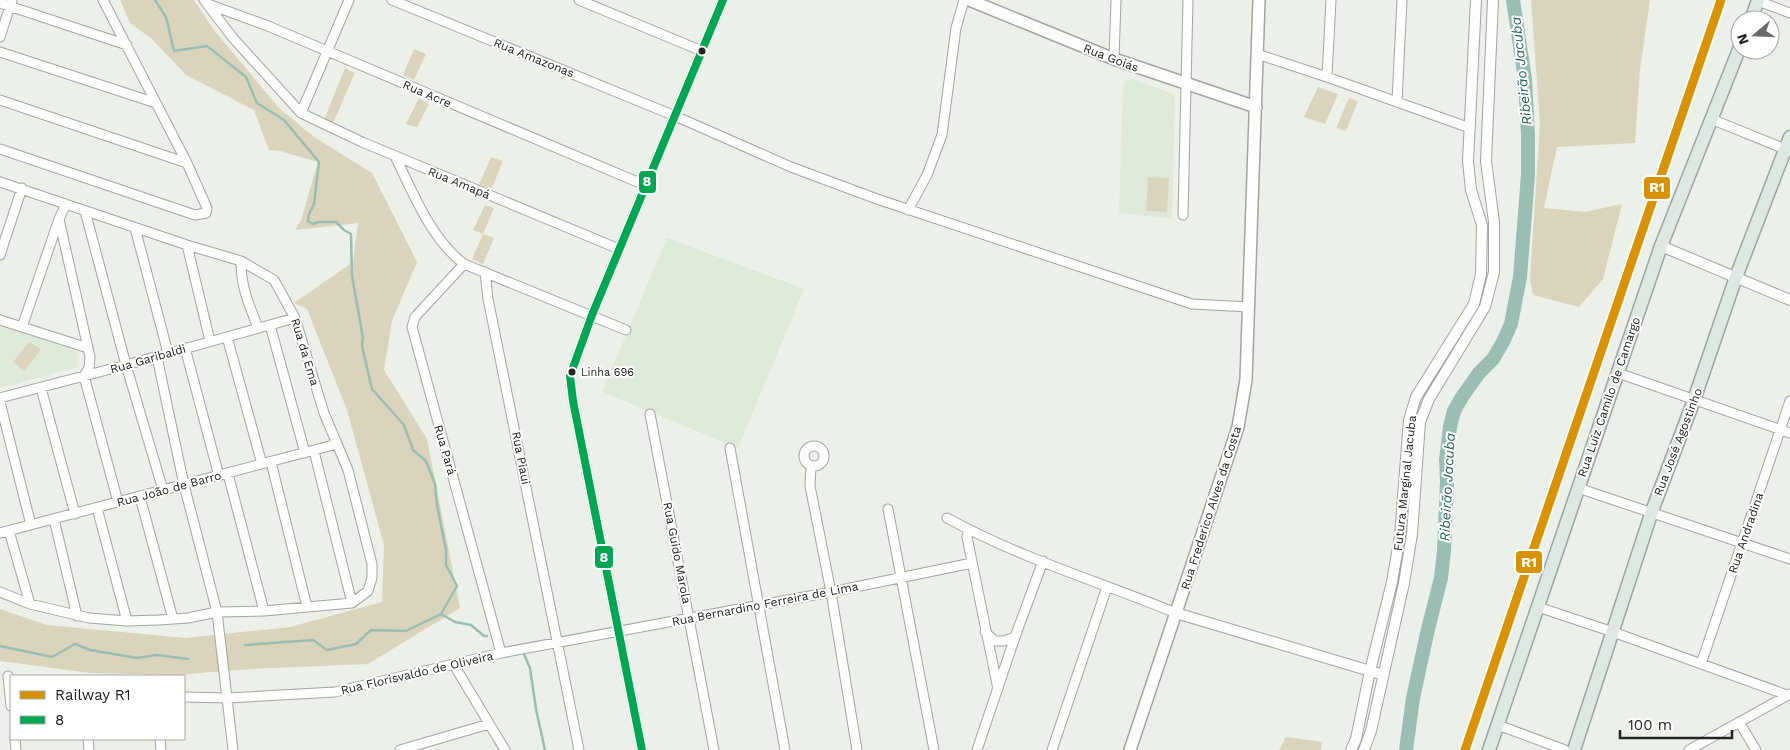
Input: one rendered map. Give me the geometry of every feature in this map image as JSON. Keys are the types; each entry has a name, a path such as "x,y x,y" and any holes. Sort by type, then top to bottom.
{"main road":[{"name":"Rua Goiás","path":"969,0 1114,59 1256,107"},
{"name":"Rua Frederico Alves da Costa","path":"1130,750 1238,427 1246,380 1259,0"},
{"name":"Rua Luiz Camilo de Camargo","path":"1489,750 1661,246 1735,60"},
{"name":"Rua José Agostinho","path":"1574,750 1652,511 1694,400 1736,277 1788,146"}],"street":[{"path":"0,149 195,215 206,213 208,208 187,163 103,0"},
{"path":"206,2 233,38 301,112 349,0"},
{"name":"Rua Amazonas","path":"392,0 675,116 791,167 908,210 1192,304 1249,306"},
{"path":"579,0 702,51"},
{"path":"642,750 573,401 570,376 592,315 723,0"},
{"path":"908,210 927,175 942,135 956,28 964,0"},
{"path":"1114,59 1116,0"},
{"path":"1183,215 1188,0"},
{"path":"1327,77 1332,0"},
{"path":"1397,102 1402,0"},
{"name":"Futura Marginal Jacuba","path":"1351,750 1356,739 1370,671 1392,582 1400,536 1409,420 1416,397 1474,304 1481,274 1482,225 1471,190 1468,161 1476,0"},
{"name":"Futura Marginal Jacuba","path":"1364,750 1371,731 1404,583 1412,534 1420,422 1429,398 1485,307 1494,272 1494,222 1486,161 1493,0"},
{"path":"1758,0 1790,13"},
{"name":"Rua Acre","path":"206,2 268,26 647,186"},
{"path":"0,3 11,3 127,46"},
{"path":"0,36 11,3"},
{"path":"0,52 156,103"},
{"path":"1257,54 1470,128"},
{"path":"0,100 187,163"},
{"name":"Rua Amapá","path":"301,112 394,156 619,249"},
{"path":"1470,116 1488,118"},
{"path":"1711,119 1788,146"},
{"path":"1469,140 1486,141"},
{"path":"394,156 415,198 440,241 450,254 464,264 626,330"},
{"name":"Rua da Ema","path":"0,182 187,245 241,261 274,280 296,318 324,412 348,470 372,564 372,578 368,592 352,603"},
{"path":"0,255 22,188"},
{"path":"22,327 59,219 66,204"},
{"path":"85,211 126,365 163,490"},
{"path":"59,219 90,357 89,368 84,376 118,502"},
{"path":"136,228 168,354"},
{"path":"187,245 210,342"},
{"path":"1661,246 1790,300"},
{"path":"241,261 241,278 258,328"},
{"name":"Rua Pará","path":"464,264 415,317 412,327 416,348 500,653"},
{"name":"Rua Piaui","path":"485,272 488,299 559,643 579,750"},
{"name":"Rua Garibaldi","path":"0,398 296,318"},
{"path":"0,320 88,348"},
{"path":"0,592 30,604 78,616 127,621 173,619 217,612 264,612 352,603 310,452 270,325"},
{"path":"227,337 266,463 307,607"},
{"path":"185,348 264,612"},
{"path":"156,356 184,485 217,612 233,750"},
{"path":"1618,373 1790,433"},
{"path":"41,388 75,514"},
{"name":"Rua Andradina","path":"1701,664 1790,401"},
{"path":"0,402 31,525"},
{"name":"Rua Guido Marola","path":"650,414 714,750"},
{"name":"Rua João de Barro","path":"5,532 337,444"},
{"path":"730,448 785,750"},
{"path":"811,466 810,486 831,592 857,750"},
{"path":"1578,488 1790,558"},
{"path":"140,497 173,619"},
{"path":"97,508 127,621"},
{"path":"888,509 934,750"},
{"path":"947,518 968,530 1043,562 1176,613 1384,674"},
{"path":"54,519 78,616"},
{"path":"968,530 967,537 998,689"},
{"path":"5,532 30,604"},
{"path":"977,750 1015,637 1043,562"},
{"name":"Rua Bernardino Ferreira de Lima","path":"559,643 831,592 972,563"},
{"path":"1052,750 1107,587"},
{"path":"1538,607 1788,694"},
{"path":"985,632 995,641 1004,641 1015,637"},
{"name":"Rua Florisvaldo de Oliveira","path":"185,697 228,698 335,692 500,653 559,643"},
{"path":"454,665 505,750"},
{"path":"6,676 10,700"},
{"path":"1689,750 1788,694"},
{"path":"1739,722 1756,750"},
{"path":"400,750 489,724"},
{"path":"1498,725 1566,750"}],"shaded area":[{"path":"120,0 194,0 213,29 279,108 314,137 372,173 417,262 392,321 384,370 427,439 460,608 368,664 251,669 174,675 91,673 0,661 0,609 47,625 186,638 290,627 382,602 384,545 347,410 307,309 294,303 353,262 358,223 295,230 301,220 318,162 280,151 269,150 254,110 186,75 152,39 130,23"},
{"path":"1531,0 1650,0 1640,69 1635,143 1557,147 1544,208 1585,212 1622,204 1603,279 1579,307 1533,295 1530,280 1540,123"},
{"path":"414,49 426,54 414,80 403,75"},
{"path":"345,68 355,73 333,123 324,120"},
{"path":"1133,79 1175,95 1172,219 1119,213 1123,86 1125,81"},
{"path":"1318,87 1338,94 1325,124 1304,117"},
{"path":"419,98 429,104 417,127 406,124"},
{"path":"1349,98 1358,101 1346,131 1336,128"},
{"path":"491,157 503,161 492,188 479,185"},
{"path":"1148,177 1169,178 1167,212 1146,211"},
{"path":"485,205 494,208 483,234 473,230"},
{"path":"483,234 494,238 483,264 472,259"},
{"path":"667,238 804,289 738,448 602,392"},
{"path":"0,325 77,351 78,367 0,388"},
{"path":"29,342 41,349 24,371 13,362"},
{"path":"1286,737 1322,742 1321,750 1279,750"}],"waterway":[{"path":"155,0 166,17 174,51 207,46 246,77 257,103 284,120 319,162 314,204 308,221 313,224 318,222 336,222 351,234 352,276 363,338 362,346 372,389 404,425 413,450 426,461 435,484 446,550 446,565 457,586 441,614 455,622 471,625 484,636 487,636"},
{"name":"Ribeirão Jacuba","path":"1406,750 1413,698 1441,578 1447,481 1446,460 1450,427 1454,411 1462,397 1479,373 1493,359 1503,342 1511,324 1520,277 1528,175 1528,135 1525,79 1513,0"},
{"path":"245,645 313,640 327,650 356,644 371,630 406,631 441,614"},
{"path":"0,646 52,657 75,644 90,650 137,658 157,655 188,659"},
{"path":"524,654 530,668 545,750"}],"rail line":[{"name":"R1","path":"1465,750 1721,0"}],"transit line":[{"name":"8","path":"642,750 573,401 570,376 592,315 723,0"}],"place":[{"name":"Linha 696","path":"572,372"}]}
